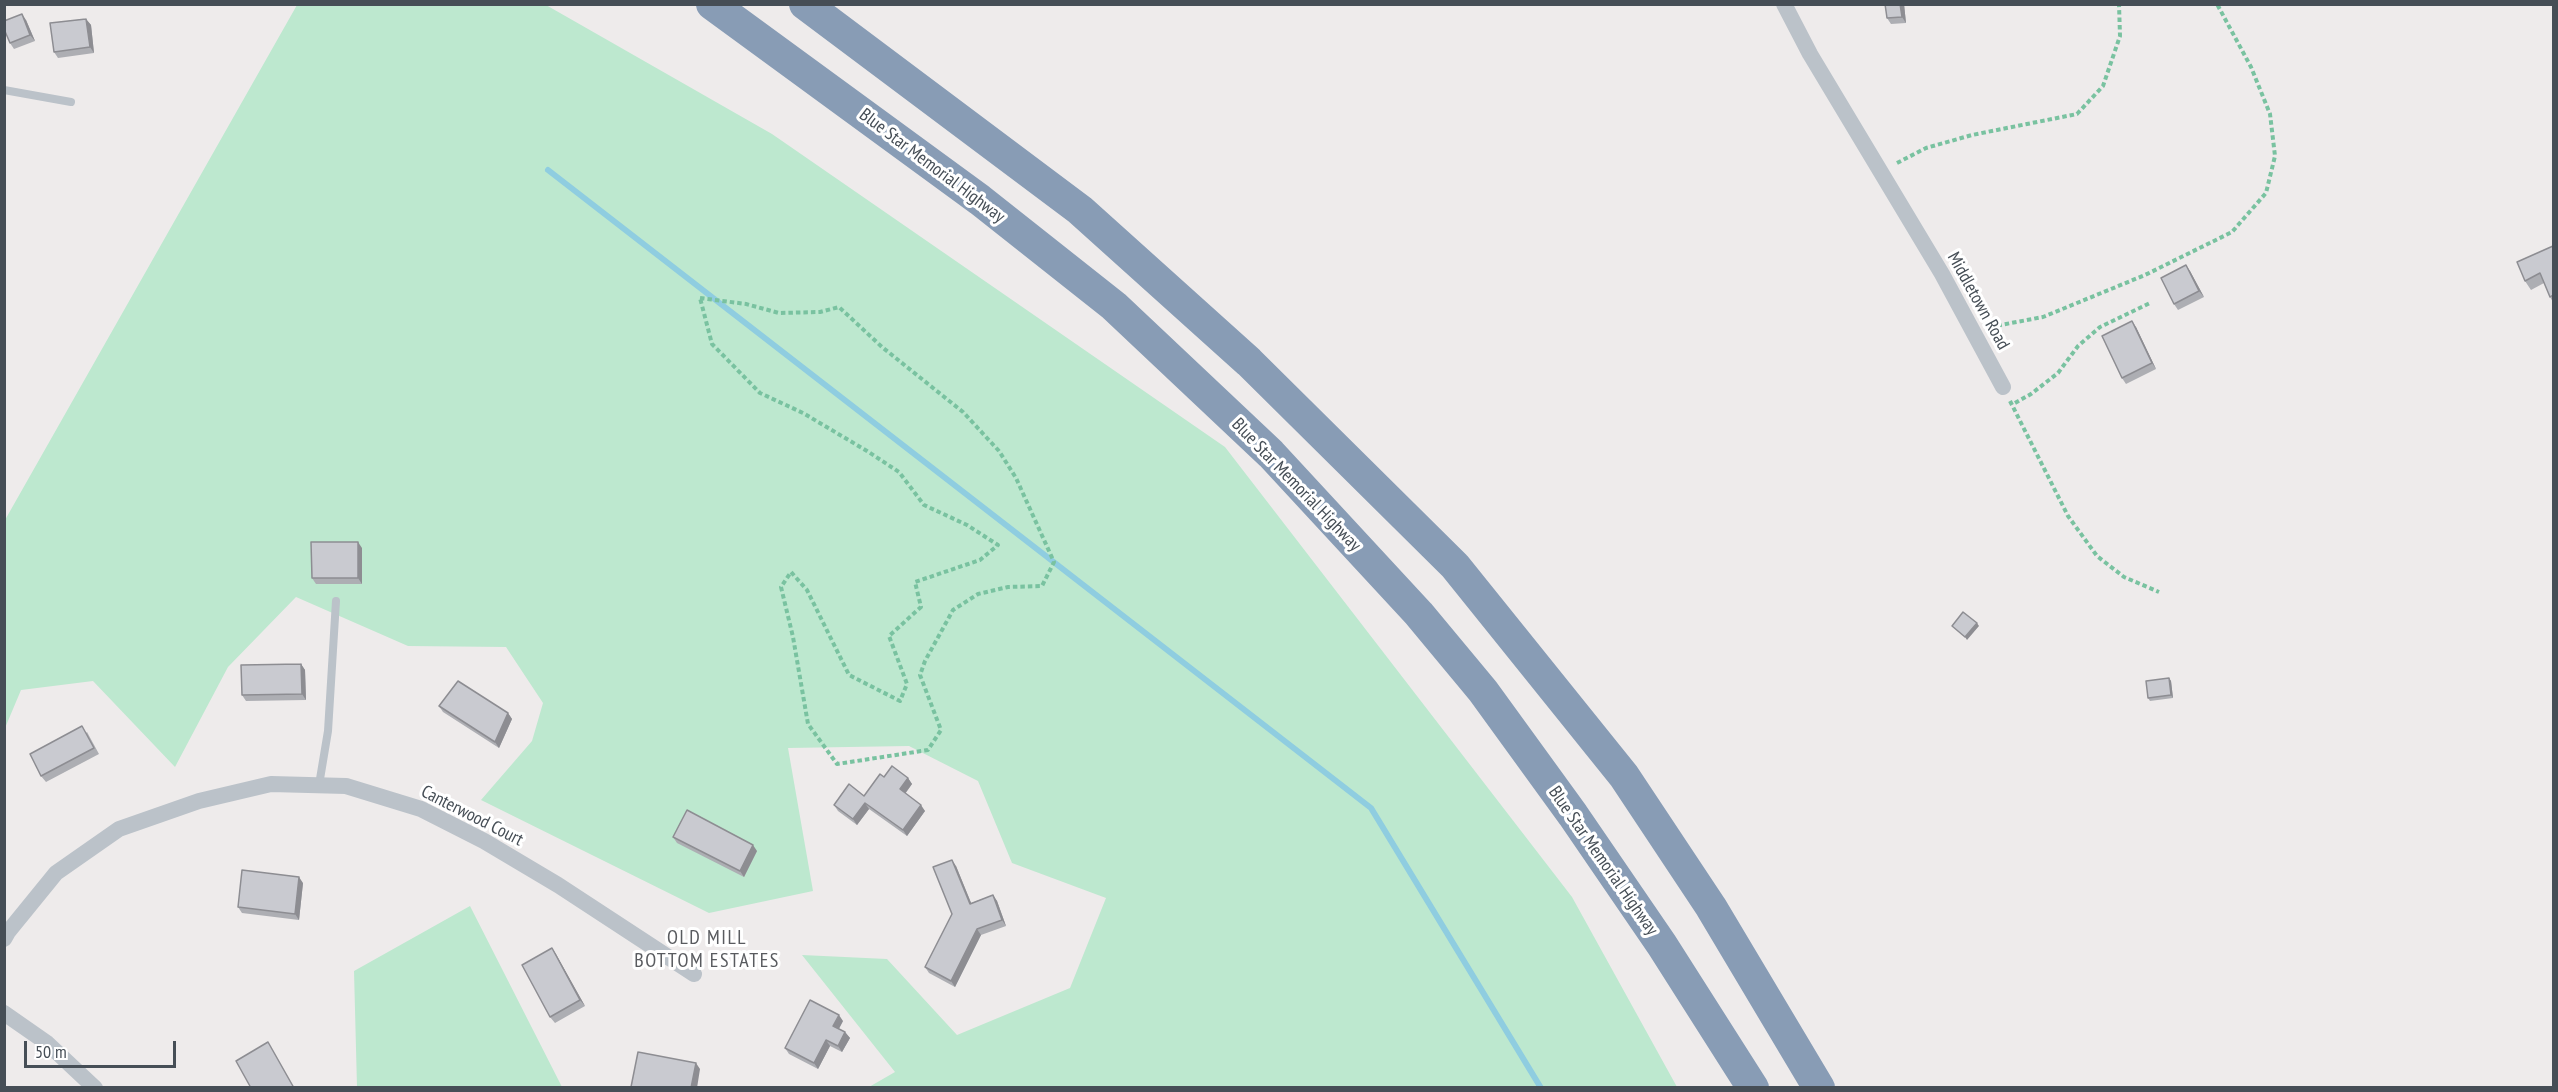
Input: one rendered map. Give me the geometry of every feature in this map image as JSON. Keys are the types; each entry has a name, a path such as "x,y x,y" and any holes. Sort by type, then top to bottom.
{"highway":[{"name":"Blue Star Memorial Highway","path":"712,4 980,200 1114,306 1271,454 1419,614 1483,691 1573,815 1662,945 1753,1088"},
{"path":"805,4 1080,210 1249,362 1455,566 1624,776 1711,908 1819,1088"},
{"path":"1662,945 1674,995 1728,1088"}],"street":[{"name":"Middletown Road","path":"1784,4 1880,172 1942,274 2003,387"},
{"name":"Canterwood Court","path":"4,939 56,873 119,829 199,801 271,784 346,786 421,809 484,841 558,885 694,974"},
{"path":"4,1013 47,1043 95,1088"}],"lane":[{"path":"4,90 71,102"},
{"path":"319,785 328,731 336,601"}],"path":[{"path":"1880,172 1926,148 1972,135 2077,114 2103,86 2120,36 2119,4"},
{"path":"1963,314 1979,324 1991,327 2043,317 2145,275 2232,232 2266,193 2274,156 2270,114 2251,68 2217,4"},
{"path":"700,298 746,304 779,313 820,312 839,307 882,347 963,412 999,451 1016,478 1054,562 1042,586 1008,587 978,594 953,610 925,661 920,675 941,729 928,750 837,764 808,724 793,637 781,587 791,572 807,590 849,675 900,701 907,684 889,636 921,607 915,582 980,560 998,545 967,525 924,505 899,472 875,456 803,412 760,393 712,344 700,298"},
{"path":"2011,404 2031,394 2058,373 2078,346 2100,327 2150,303"},
{"path":"2003,387 2068,516 2097,556 2124,577 2159,592"}],"green space":[{"path":"297,5 546,5 772,134 1225,447 1572,897 1677,1087 869,1087 895,1072 802,955 887,959 957,1035 1070,988 1106,898 1012,863 978,781 909,746 788,748 813,891 709,913 481,800 532,741 543,703 506,647 408,646 296,597 228,667 175,767 93,681 21,690 5,728 5,520"},
{"path":"470,906 562,1087 357,1087 354,971"}],"building":[{"path":"1885,4 1900,4 1902,17 1887,18"},
{"path":"22,14 30,35 10,43 4,29 4,21"},
{"path":"86,19 90,47 54,52 50,23"},
{"path":"2553,246 2553,295 2550,297 2540,273 2525,281 2517,262"},
{"path":"2186,265 2199,291 2174,304 2161,278"},
{"path":"2132,321 2152,363 2122,378 2102,336"},
{"path":"311,542 358,542 358,578 312,578"},
{"path":"1963,612 1977,623 1965,637 1952,626"},
{"path":"301,664 302,694 242,695 241,665"},
{"path":"2169,678 2171,695 2148,698 2146,681"},
{"path":"458,681 508,713 495,742 439,706"},
{"path":"82,726 94,748 41,776 30,754"},
{"path":"892,766 908,778 900,789 921,805 903,830 865,803 853,819 834,805 849,784 864,796 880,774 884,777"},
{"path":"687,810 753,845 740,871 673,837"},
{"path":"952,860 970,904 993,895 1002,920 977,929 951,981 925,967 952,914 933,867"},
{"path":"242,870 299,877 295,914 238,907"},
{"path":"552,948 580,1000 550,1017 522,965"},
{"path":"810,1000 839,1015 833,1026 845,1032 838,1046 826,1040 814,1063 785,1048"},
{"path":"268,1042 294,1088 251,1088 236,1061"},
{"path":"638,1052 696,1063 691,1088 631,1087"}],"waterway":[{"path":"548,170 1371,808 1541,1088"}],"district":[{"name":"OLD MILL BOTTOM ESTATES","path":"707,950"}]}
